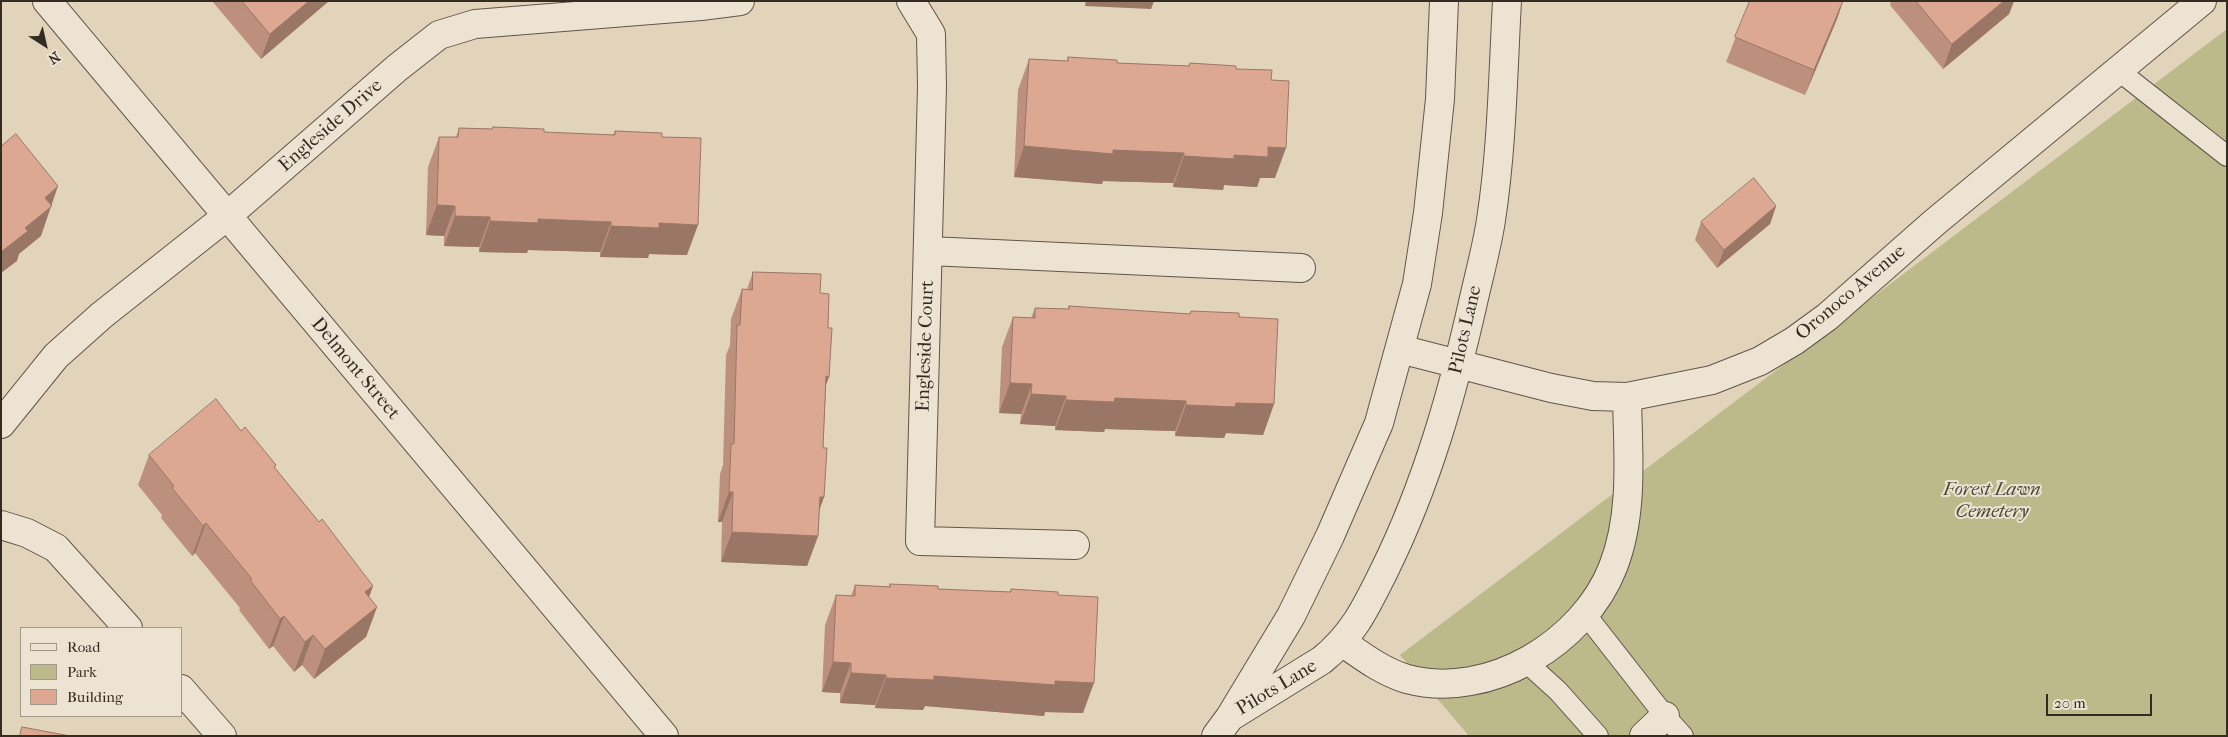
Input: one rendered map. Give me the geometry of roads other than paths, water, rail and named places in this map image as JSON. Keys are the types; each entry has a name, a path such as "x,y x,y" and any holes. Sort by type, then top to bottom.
{"street":[{"name":"Delmont Street","path":"47,1 664,736"},
{"name":"Engleside Drive","path":"1,424 56,356 102,315 227,216 397,68 439,35 475,24 701,6 740,1"},
{"name":"Engleside Court","path":"911,1 931,34 932,87 920,541 1075,545"},
{"name":"Pilots Lane","path":"1223,726 1291,616 1330,536 1379,423 1418,284 1428,213 1440,99 1444,1"},
{"name":"Pilots Lane","path":"1223,726 1322,660 1342,642 1358,623 1399,540 1434,453 1460,363 1491,223 1497,175 1507,1"},
{"name":"Oronoco Avenue","path":"1400,349 1560,390 1593,396 1627,398 1712,380 1760,361 1828,317 1935,222 2202,1"},
{"path":"929,251 1301,268"},
{"path":"1342,642 1376,666 1393,674 1409,679 1456,682 1484,679 1504,672 1526,662 1562,638 1586,615 1601,593 1613,566 1626,514 1627,398"},
{"path":"1,525 27,533 56,548 127,627"},
{"path":"182,690 222,736"},
{"path":"1644,736 1665,716"}],"lane":[{"path":"2118,70 2227,156"},
{"path":"1586,615 1665,716 1683,736"},
{"path":"1526,662 1558,691 1598,736"}],"park label":[{"name":"Forest Lawn Cemetery","path":"1992,501"}]}
